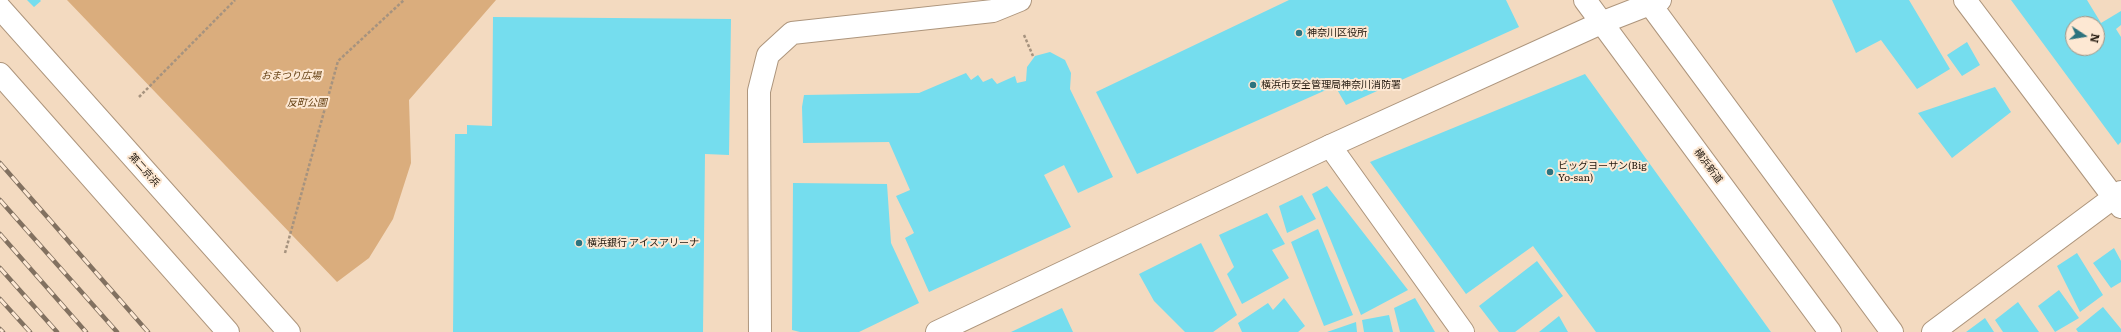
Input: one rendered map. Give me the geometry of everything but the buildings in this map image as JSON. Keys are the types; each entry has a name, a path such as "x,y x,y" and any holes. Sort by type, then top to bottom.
{"main road":[{"path":"760,332 759,91 768,54 792,33 993,11 1020,0"},
{"name":"横浜新道","path":"1586,0 1830,332"},
{"path":"1934,332 2119,199 1965,0"},
{"path":"937,332 1330,146 1652,1 1892,332"},
{"name":"第二京浜","path":"0,8 288,332"},
{"path":"0,74 228,332"},
{"path":"1330,146 1463,332"}],"path":[{"path":"139,97 236,0"},
{"path":"285,253 338,61 404,0"},
{"path":"1024,35 1033,56"}],"green space":[{"name":"反町公園","path":"67,0 496,0 409,100 411,163 393,219 369,258 337,282"}],"railway":[{"path":"0,163 148,332"},
{"path":"0,200 117,332"},
{"path":"0,234 86,332"},
{"path":"0,268 57,332"},
{"path":"0,299 30,332"},
{"path":"0,329 3,332"}],"place":[{"name":"神奈川区役所","path":"1299,33"},
{"name":"横浜市安全管理局神奈川消防署","path":"1253,85"},
{"name":"ビッグヨーサン(Big Yo-san)","path":"1550,172"},
{"name":"横浜銀行 アイスアリーナ","path":"579,243"}],"park label":[{"name":"おまつり広場","path":"291,76"}]}
